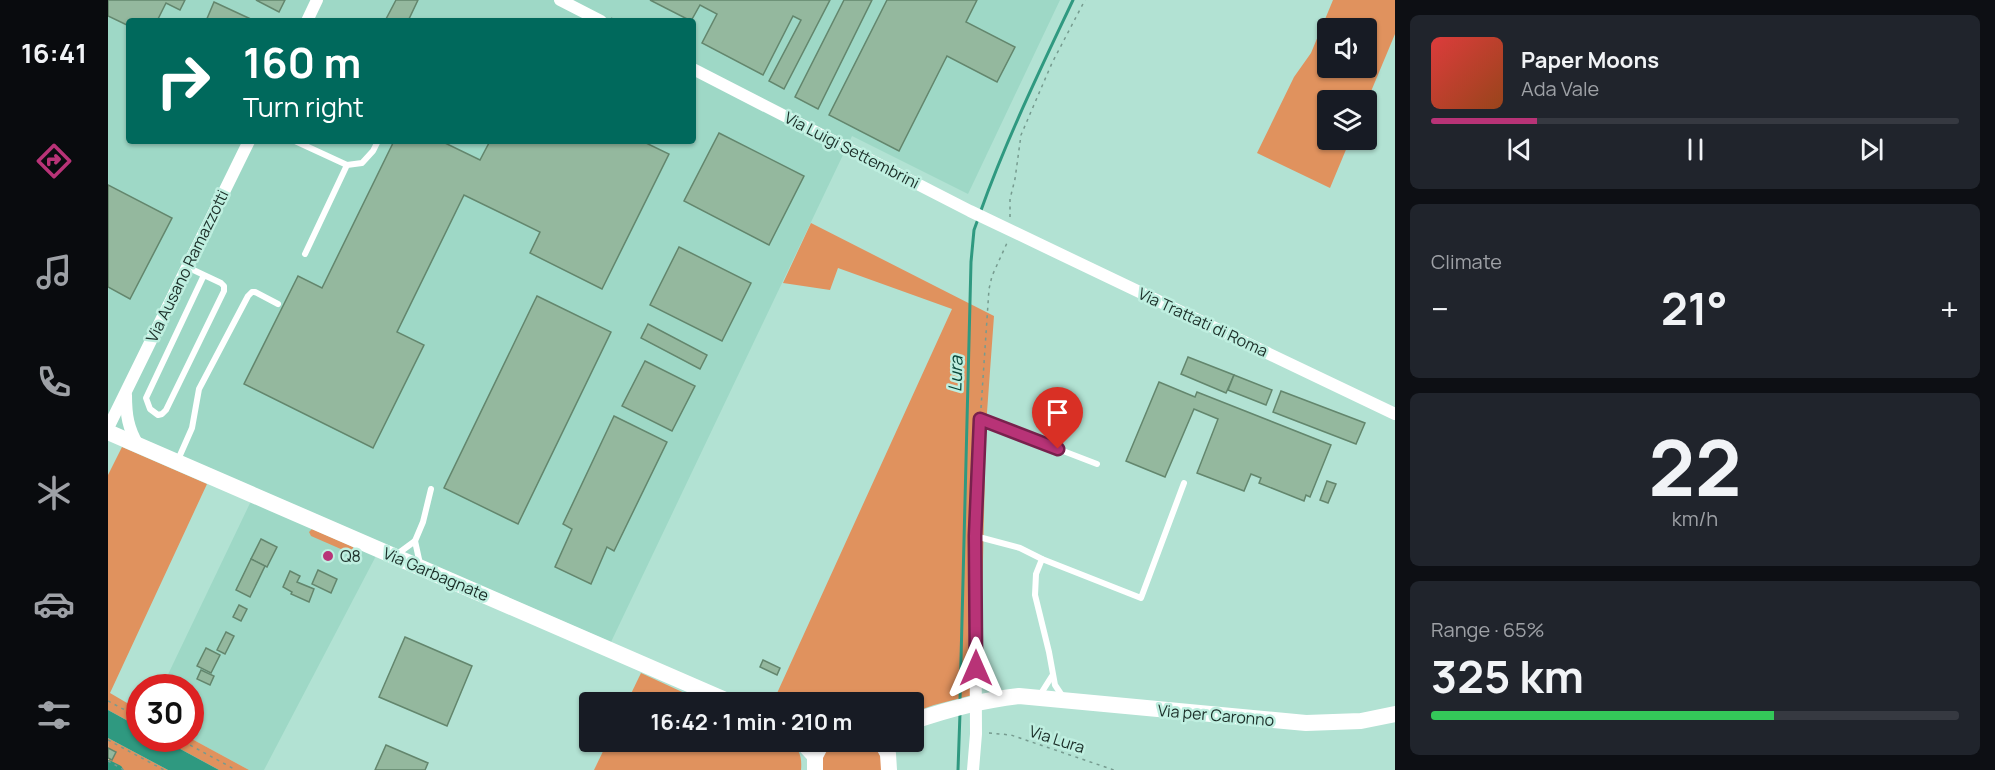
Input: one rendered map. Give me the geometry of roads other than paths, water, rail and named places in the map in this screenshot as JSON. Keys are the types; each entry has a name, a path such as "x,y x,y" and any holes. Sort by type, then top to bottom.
{"street":[{"path":"308,18 317,0"},
{"path":"560,0 595,18"},
{"name":"Via Luigi Settembrini","path":"696,71 1011,231"},
{"name":"Via Ausano Ramazzotti","path":"108,430 248,144"},
{"name":"Via Trattati di Roma","path":"1011,231 1395,414"},
{"name":"Via Ausano Ramazzotti","path":"126,392 129,430 138,445"},
{"path":"973,770 976,734 975,536 980,419"},
{"name":"Via Garbagnate","path":"108,430 707,692"},
{"name":"Via per Caronno","path":"924,718 981,701 1019,696 1313,723 1361,721 1395,714"},
{"path":"887,752 890,768"},
{"path":"890,768 894,752"}],"lane":[{"path":"301,144 346,165 362,163 376,144"},
{"path":"305,254 346,165"},
{"path":"187,267 204,275 224,286 224,291 166,410 158,415 150,409 147,394 204,275"},
{"path":"177,462 192,428 199,389 248,296 255,292 278,304"},
{"path":"980,419 1097,464"},
{"path":"975,536 1020,548 1042,559 1142,598 1184,483"},
{"path":"394,557 415,541 423,522 431,489"},
{"path":"415,541 421,568"},
{"path":"1042,559 1036,574 1035,595 1058,690 1068,701"},
{"path":"1037,698 1050,682 1053,673"}],"waterway":[{"name":"Lura","path":"980,213 1012,132 1073,0"},
{"name":"Lura","path":"960,700 971,262 974,230 978,219"},
{"name":"Lura","path":"958,770 960,713"},
{"path":"108,765 118,770"}],"place":[{"name":"Q8","path":"328,556"}]}
